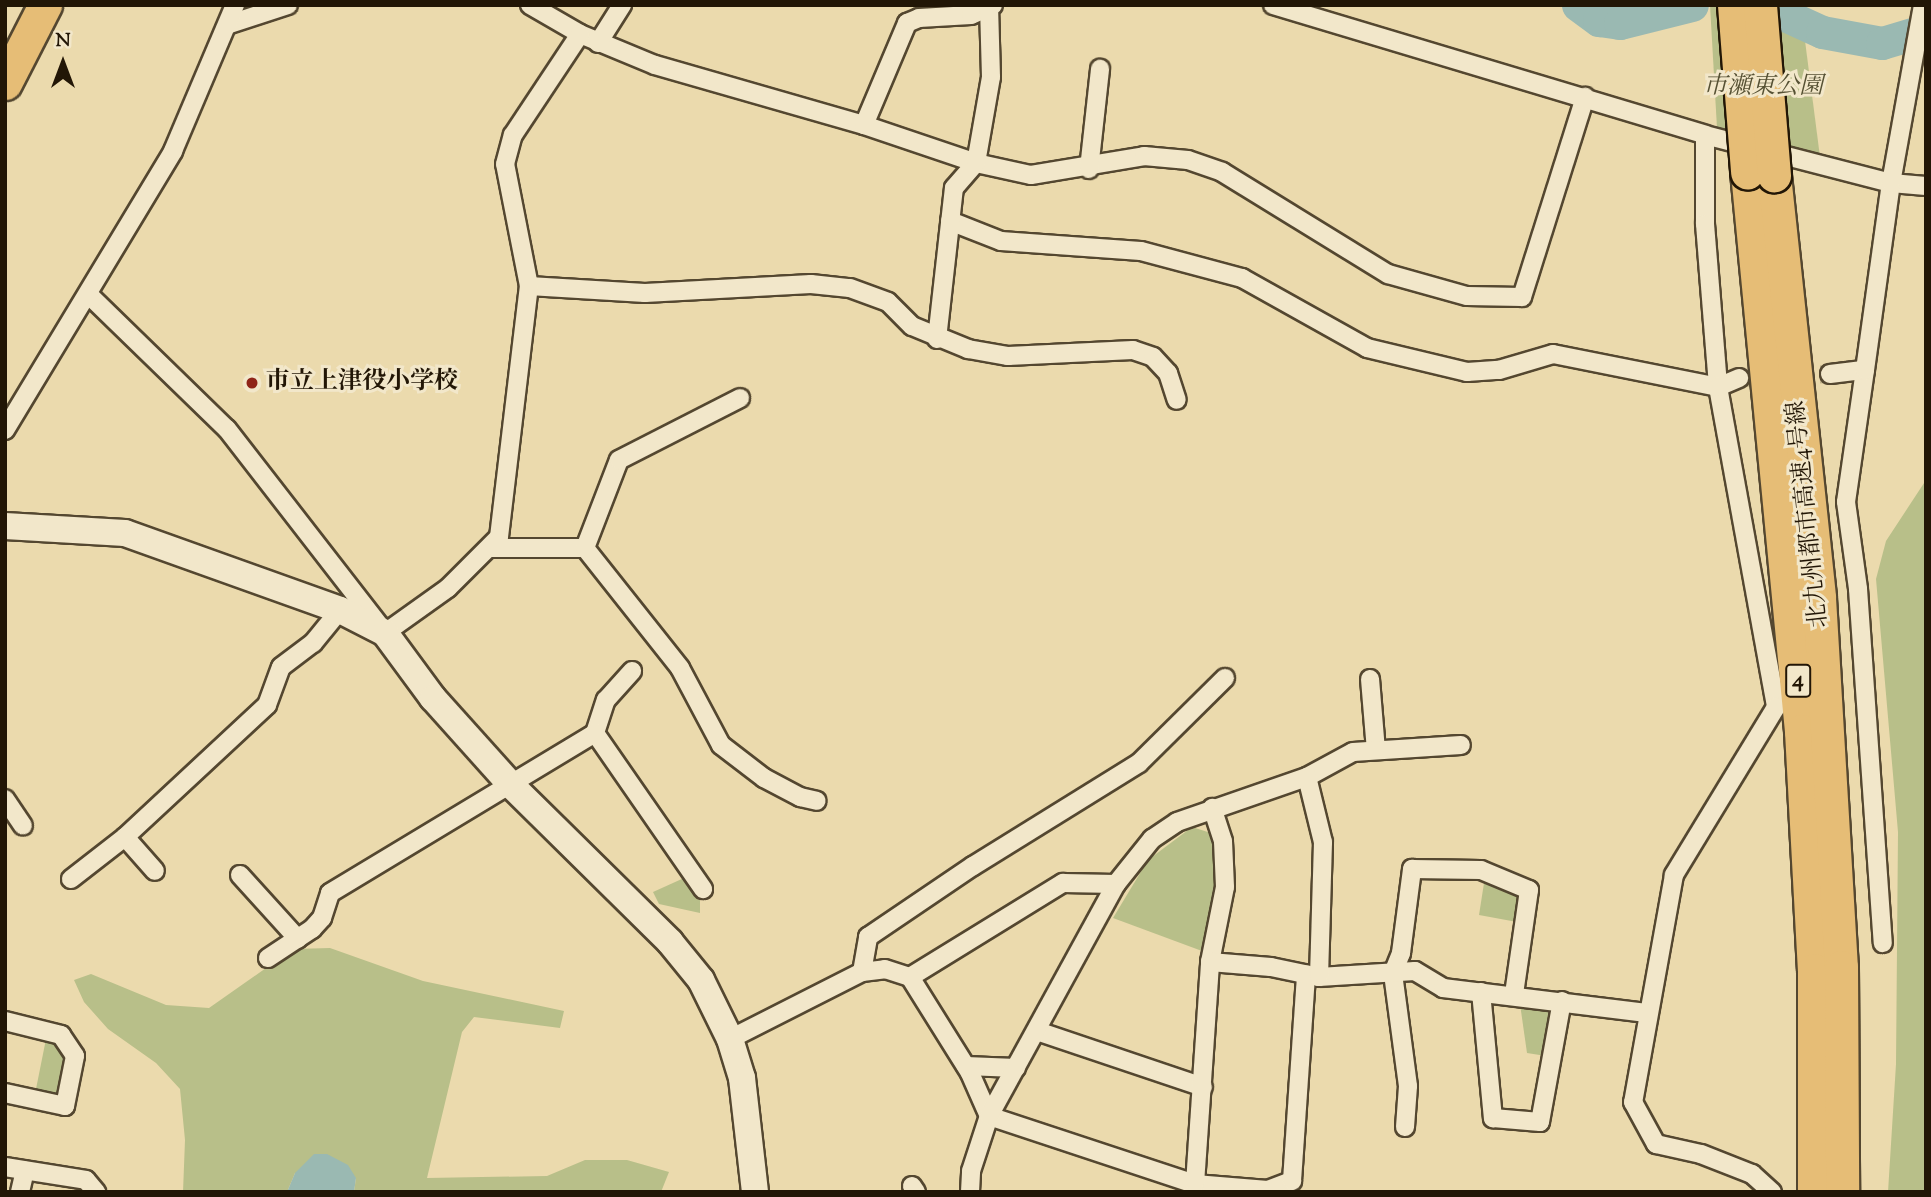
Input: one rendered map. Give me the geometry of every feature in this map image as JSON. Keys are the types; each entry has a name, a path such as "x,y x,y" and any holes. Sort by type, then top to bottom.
{"highway":[{"path":"5,43 24,5"},
{"path":"5,83 45,5"},
{"name":"北九州都市高速4号線","path":"1734,5 1760,174 1821,623 1841,967 1842,1192"},
{"name":"北九州都市高速4号線","path":"1760,5 1760,174 1801,731 1814,970 1814,1192"}],"street":[{"path":"5,430 89,295 173,150 230,24 235,5"},
{"path":"230,24 288,5"},
{"path":"530,5 598,43 689,76 864,125 976,163 1031,175 1088,169 1144,156 1188,160 1222,172 1388,274 1467,296 1522,297 1585,97"},
{"path":"598,43 622,5"},
{"path":"1273,5 1705,135 1891,183 1926,186"},
{"path":"864,125 907,23 919,18 971,15 991,6 991,76 976,163 954,188 937,338"},
{"path":"1883,943 1858,589 1846,502 1891,183 1923,8"},
{"path":"385,633 448,589 499,537 528,286 505,164 513,135 580,34"},
{"path":"1088,169 1100,69"},
{"path":"1705,135 1705,224 1718,387 1776,707 1674,875 1646,1013 1633,1102 1656,1144 1701,1154 1752,1174 1772,1192"},
{"path":"950,221 1001,241 1141,251 1242,278 1367,348 1467,372 1499,370 1553,354 1718,387 1739,378"},
{"path":"528,286 645,293 811,284 850,288 888,302 912,327 937,338 1008,356 1133,350 1153,357 1168,373 1177,400"},
{"path":"89,295 227,429 433,698 512,786 670,942 701,980 730,1038 742,1078 755,1192"},
{"path":"1830,374 1865,370"},
{"path":"585,548 619,460 740,398"},
{"path":"5,526 125,533 340,610 385,633"},
{"path":"490,548 585,548"},
{"path":"585,548 680,668 721,745 764,778 800,797 817,801"},
{"path":"71,879 125,837 267,705 281,667 313,643 340,610"},
{"path":"268,958 298,939 322,918 330,893 512,786 595,733 606,700 632,671"},
{"path":"862,972 868,937 973,866 1139,763 1225,678"},
{"path":"1370,679 1376,750"},
{"path":"595,733 703,889"},
{"path":"970,1192 971,1171 989,1115 1116,884 1152,839 1177,822 1307,776 1353,752 1461,745"},
{"path":"730,1038 862,972 885,969 910,977 966,1066 989,1115 1195,1184 1268,1190 1292,1181 1323,842 1307,776"},
{"path":"5,799 23,825"},
{"path":"1195,1184 1210,962 1225,887 1223,841 1212,808"},
{"path":"125,837 155,871"},
{"path":"1405,1127 1408,1086 1393,973 1401,953 1412,869 1481,870 1529,890 1514,994"},
{"path":"240,875 298,939"},
{"path":"910,977 1063,883 1116,884"},
{"path":"1210,962 1312,975 1415,971 1443,988 1514,994 1646,1013"},
{"path":"1481,992 1493,1118 1540,1122 1562,1001"},
{"path":"5,1021 61,1035 75,1056 65,1107 5,1093"},
{"path":"1037,1031 1203,1087"},
{"path":"966,1066 1016,1068"},
{"path":"5,1167 86,1181 96,1192"},
{"path":"20,1192 25,1171"}],"green space":[{"name":"市瀬東公園","path":"1710,5 1746,7 1804,33 1820,157 1717,128"},
{"path":"1926,480 1926,1192 1888,1192 1896,1064 1898,832 1876,579 1886,541"},
{"path":"1192,827 1214,834 1218,890 1202,951 1113,918 1148,860"},
{"path":"684,878 700,896 700,913 659,904 653,892"},
{"path":"1484,883 1517,890 1523,900 1517,922 1479,915"},
{"path":"330,948 423,981 564,1011 560,1028 474,1017 462,1032 427,1178 547,1176 585,1160 627,1160 669,1172 661,1192 354,1192 356,1178 295,1173 287,1192 183,1192 185,1140 180,1089 156,1063 108,1029 84,1002 74,980 91,974 166,1005 209,1008 293,949"},
{"path":"1520,1004 1550,1007 1554,1012 1546,1056 1527,1053"},
{"path":"46,1039 59,1043 70,1058 62,1100 35,1094"}],"water":[{"path":"314,1154 327,1154 348,1165 356,1178 354,1192 287,1192 295,1173"}],"waterway":[{"path":"1578,5 1599,20 1620,23 1692,5"},
{"path":"1763,5 1822,32 1882,43 1926,30"}],"tunnel":[{"path":"1739,378 1830,374"}],"place":[{"name":"市立上津役小学校","path":"252,383"}]}
